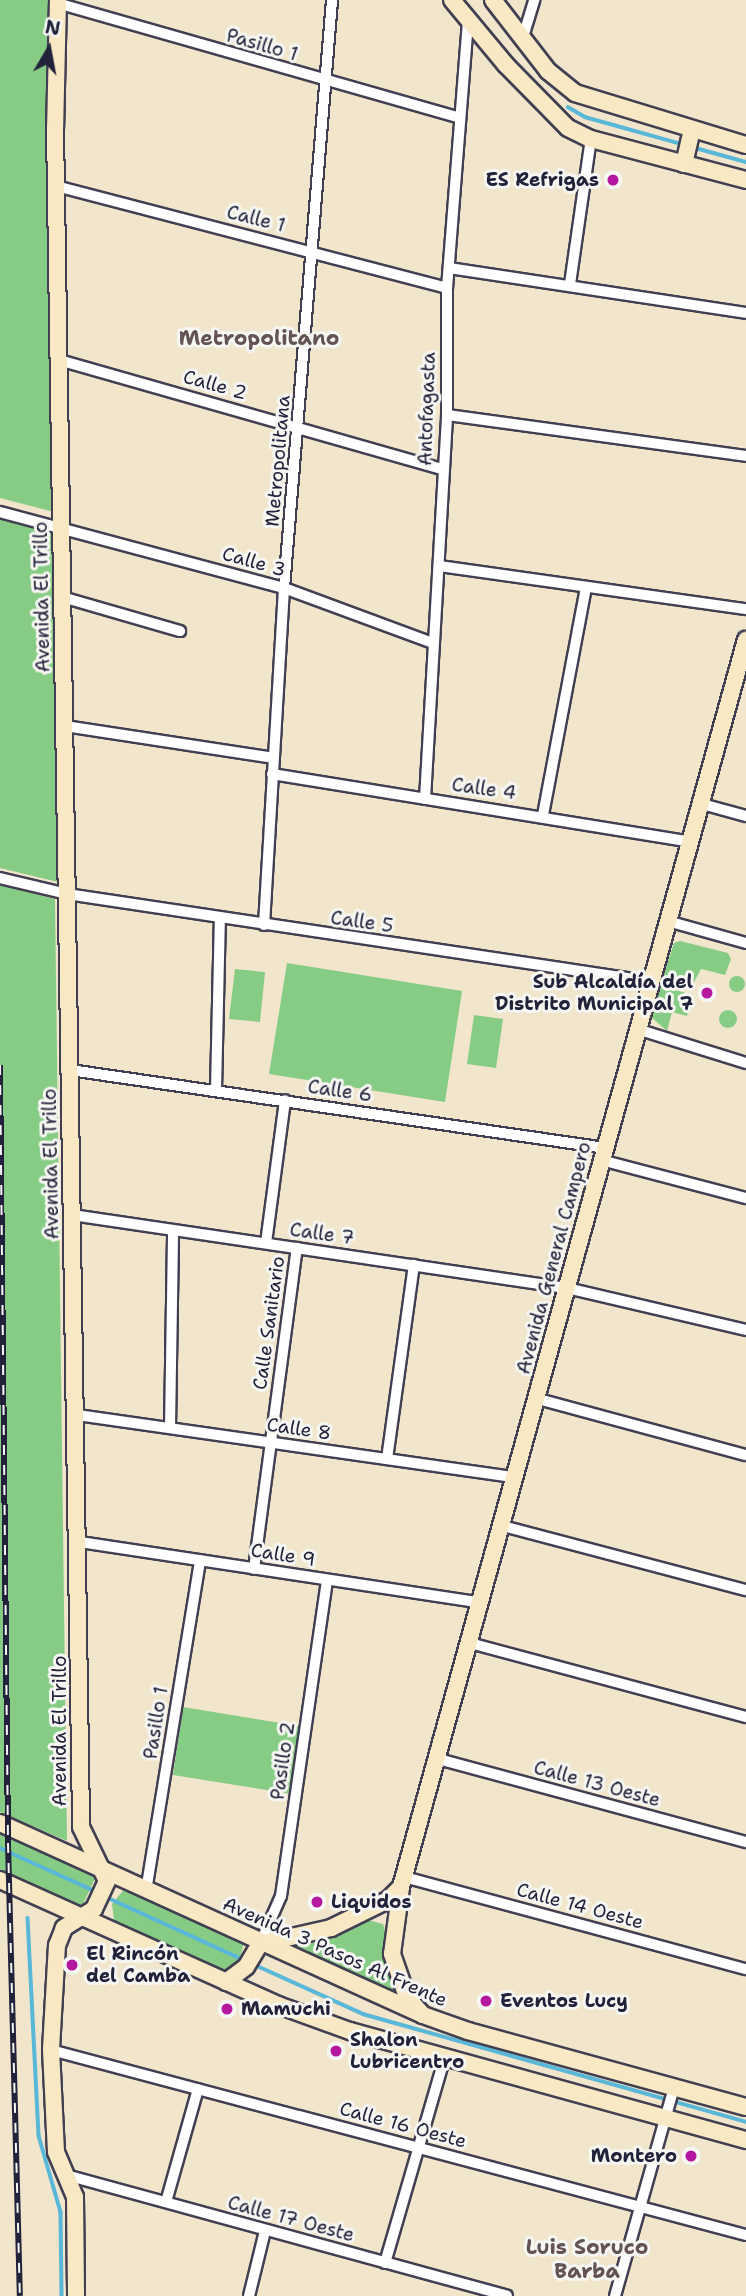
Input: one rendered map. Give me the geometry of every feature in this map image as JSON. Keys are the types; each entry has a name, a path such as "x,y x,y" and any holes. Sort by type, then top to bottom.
{"main road":[{"path":"452,0 542,103 568,128 591,139 685,159 746,180"},
{"path":"493,0 558,80 575,93 692,132 746,145"},
{"name":"Avenida El Trillo","path":"57,1 62,597 80,1542 81,1828 106,1877"},
{"path":"542,103 558,80"},
{"path":"685,159 692,132"},
{"name":"Avenida General Campero","path":"423,2015 408,1997 392,1954 403,1882 538,1399 603,1154 671,922 702,804 739,687 746,640"},
{"name":"Avenida 3 Pasos Al Frente","path":"0,1823 106,1877 146,1891 254,1955 670,2103 746,2140"},
{"path":"76,2296 75,2197 56,2152 51,2049 57,1945 64,1928 87,1913 106,1877"},
{"name":"Avenida 3 Pasos Al Frente","path":"0,1880 87,1913 226,1982 350,2032 445,2057 670,2103 746,2107"},
{"path":"226,1982 254,1955 331,1928 388,1900 403,1882"}],"street":[{"name":"Metropolitana","path":"264,925 284,588 322,81 331,0"},
{"path":"523,37 534,0"},
{"name":"Pasillo 1","path":"57,1 322,81 457,117"},
{"name":"Antofagasta","path":"425,799 447,415 447,288 457,117 468,20"},
{"path":"570,284 591,139"},
{"name":"Calle 1","path":"57,186 447,288"},
{"path":"449,268 570,284 746,313"},
{"name":"Calle 2","path":"59,360 442,468"},
{"path":"447,415 746,456"},
{"name":"Calle 3","path":"0,512 62,526 284,588 433,642"},
{"path":"439,566 746,609"},
{"path":"543,816 586,587"},
{"path":"62,597 180,631"},
{"path":"65,726 273,758"},
{"name":"Calle 4","path":"272,774 691,842"},
{"path":"702,804 746,816"},
{"name":"Calle 5","path":"0,878 67,894 627,978 651,986"},
{"path":"216,1090 220,919"},
{"path":"671,922 746,943"},
{"path":"640,1030 746,1063"},
{"name":"Calle 6","path":"70,1070 285,1100 603,1154 746,1198"},
{"name":"Calle Sanitario","path":"266,1243 285,1100"},
{"name":"Calle 7","path":"72,1214 567,1288 746,1330"},
{"path":"170,1428 173,1230"},
{"name":"Calle Sanitario","path":"254,1569 296,1248"},
{"path":"387,1459 414,1265"},
{"path":"538,1399 746,1455"},
{"name":"Calle 8","path":"77,1415 515,1477"},
{"path":"503,1526 746,1590"},
{"name":"Calle 9","path":"80,1542 481,1604"},
{"name":"Pasillo 1","path":"146,1891 200,1560"},
{"name":"Pasillo 2","path":"254,1955 281,1896 327,1580"},
{"path":"470,1643 746,1717"},
{"name":"Calle 13 Oeste","path":"438,1759 746,1842"},
{"name":"Calle 14 Oeste","path":"403,1882 746,1969"},
{"name":"Calle 16 Oeste","path":"51,2049 746,2235"},
{"path":"385,2263 445,2057"},
{"path":"166,2202 198,2089"},
{"path":"615,2296 670,2103"},
{"name":"Calle 17 Oeste","path":"66,2175 507,2296"},
{"path":"248,2296 265,2231"}],"green space":[{"path":"0,0 48,0 58,513 0,498"},
{"path":"0,519 58,533 62,883 0,868"},
{"path":"0,885 55,899 67,1841 0,1812"},
{"path":"680,941 728,953 731,959 725,975 701,969 692,986 663,977 674,943"},
{"path":"287,963 462,991 445,1102 269,1074"},
{"path":"235,969 265,972 260,1022 229,1019"},
{"path":"734,976 740,976 745,984 743,990 734,992 729,987 729,981"},
{"path":"661,986 693,995 687,1016 672,1012 667,1031 651,1017"},
{"path":"728,1010 734,1013 737,1019 734,1025 728,1028 722,1025 719,1019 722,1013"},
{"path":"474,1015 503,1019 496,1068 467,1064"},
{"path":"183,1707 299,1726 291,1794 173,1775"},
{"path":"0,1831 96,1877 83,1904 65,1904 0,1875"},
{"path":"126,1887 244,1943 239,1961 225,1972 114,1921 112,1904"},
{"path":"368,1920 383,1924 404,1999 290,1948 336,1937"}],"waterway":[{"path":"568,107 585,117 685,145"},
{"path":"692,147 746,162"},
{"path":"0,1848 97,1892"},
{"path":"104,1896 246,1961"},
{"path":"28,1918 39,2136 61,2212 62,2296"},
{"path":"253,1964 363,2014 746,2122"}],"railway":[{"path":"0,1065 8,1843 20,2296"}],"place":[{"name":"ES Refrigas","path":"613,180"},
{"name":"Sub Alcaldía del Distrito Municipal 7","path":"707,993"},
{"name":"Liquidos","path":"317,1902"},
{"name":"El Rincón del Camba","path":"72,1965"},
{"name":"Eventos Lucy","path":"486,2001"},
{"name":"Mamuchi","path":"227,2009"},
{"name":"Shalon Lubricentro","path":"336,2051"},
{"name":"Montero","path":"691,2156"}],"district":[{"name":"Metropolitano","path":"259,338"},
{"name":"Luis Soruco Barba","path":"587,2259"}]}
